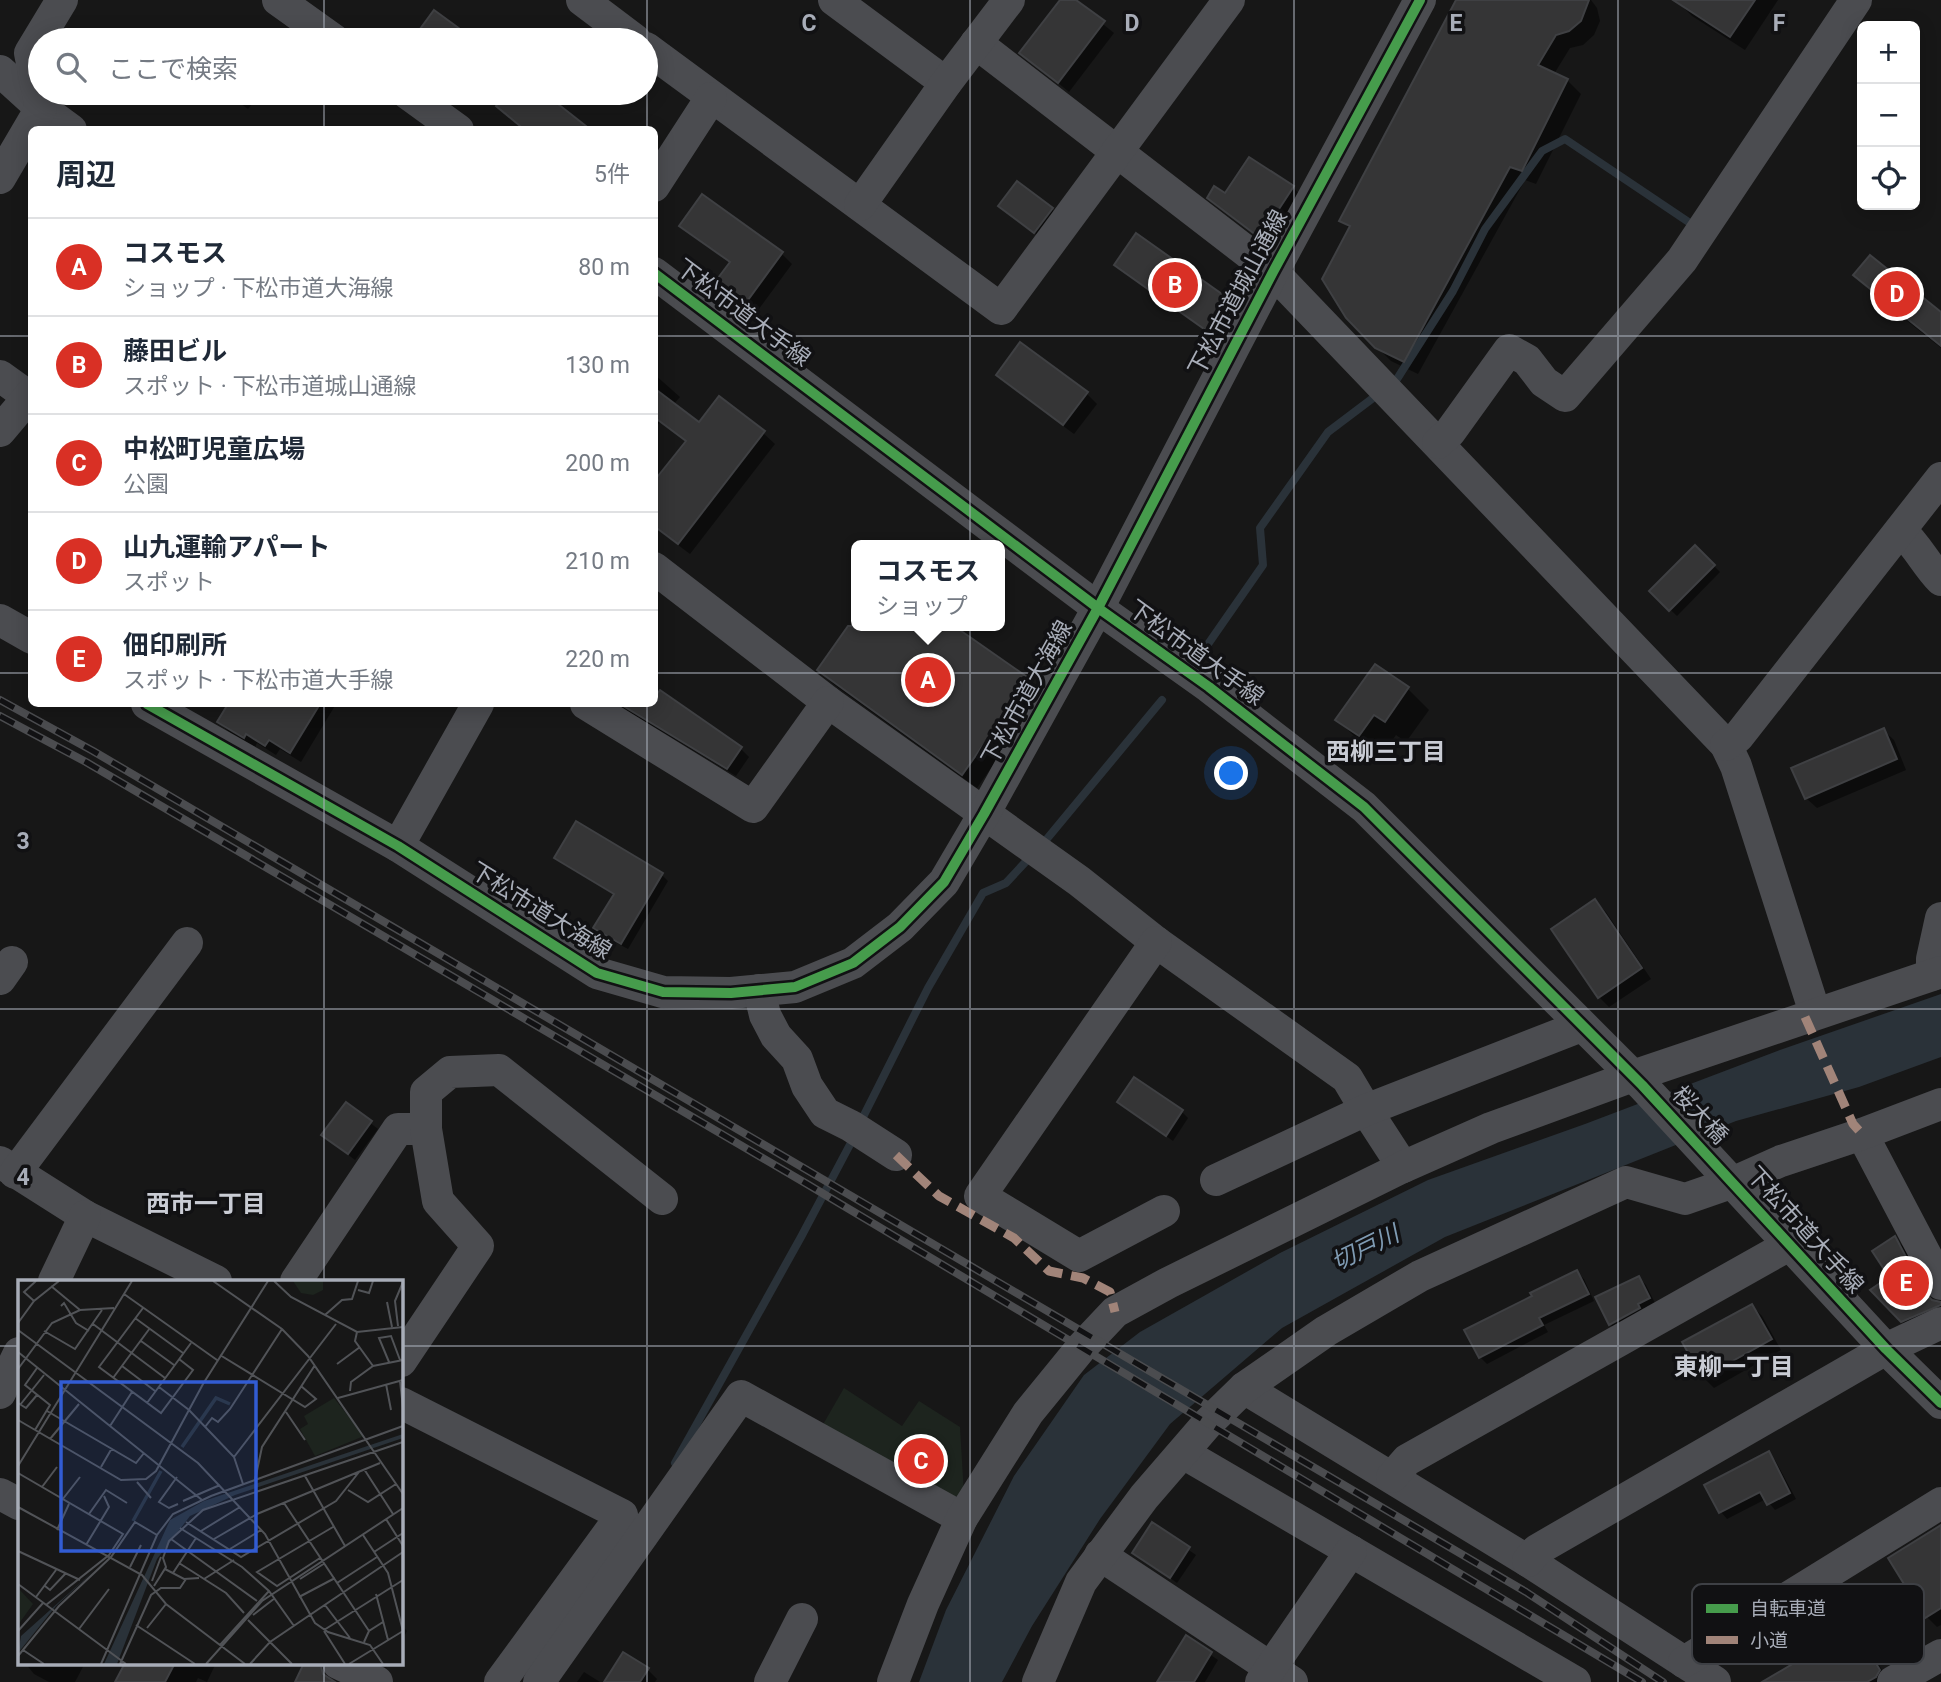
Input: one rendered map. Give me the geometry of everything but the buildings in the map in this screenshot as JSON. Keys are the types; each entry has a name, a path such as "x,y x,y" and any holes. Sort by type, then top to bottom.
{"street":[{"path":"45,28 62,0"},
{"path":"278,0 317,28"},
{"path":"582,0 619,28"},
{"path":"834,0 946,83"},
{"path":"860,205 946,83 1009,0"},
{"path":"658,57 1001,309 1229,0"},
{"name":"下松市道城山通線","path":"1098,608 1273,272 1420,0"},
{"path":"1438,443 1450,432 1509,350 1527,360 1544,382 1565,396 1682,260 1856,0"},
{"path":"976,43 1273,272 1726,745 1736,766 1815,1013"},
{"path":"0,71 28,96"},
{"path":"658,180 711,98"},
{"path":"38,105 66,126"},
{"path":"30,126 40,105"},
{"path":"424,105 452,126"},
{"path":"0,177 28,130"},
{"name":"下松市道大手線","path":"658,276 1098,608 1209,687 1364,807 1637,1080"},
{"path":"0,376 28,396"},
{"path":"0,431 28,399"},
{"path":"1726,745 1738,737 1941,478"},
{"path":"1901,531 1941,580"},
{"path":"658,571 828,702 1079,881 1156,942 1348,1078 1403,1167"},
{"name":"下松市道大海線","path":"152,707 398,846 597,973 663,992 731,993 795,987 853,963 900,927 944,881 1098,608"},
{"path":"0,620 28,636"},
{"path":"591,707 753,807 828,702"},
{"path":"398,846 476,707"},
{"path":"893,1682 923,1604 962,1518 1027,1413 1115,1312 1403,1167 1491,1128 1637,1080 1815,1013 1937,973 1932,959 1941,918"},
{"path":"1156,942 980,1196 1079,1256 1164,1211"},
{"path":"187,943 7,1167 85,1216 214,1280"},
{"path":"759,990 765,1015 776,1035 797,1059 807,1086 825,1113 896,1155"},
{"path":"1216,1180 1366,1110 1581,1026"},
{"path":"402,1360 478,1246 438,1201 426,1129 426,1092 450,1072 499,1070 662,1199"},
{"name":"桜大橋","path":"1637,1080 1730,1178"},
{"path":"1038,1682 1081,1582 1144,1497 1207,1424 1244,1388 1326,1331 1420,1276 1626,1182 1685,1199 1730,1178 1862,1134 1941,1104"},
{"path":"297,1280 398,1129 426,1129"},
{"path":"1862,1134 1941,1284"},
{"name":"下松市道大手線","path":"1730,1178 1788,1245 1941,1403"},
{"path":"54,1280 85,1216"},
{"path":"1392,1477 1407,1460 1788,1245"},
{"path":"1528,1561 1537,1550 1886,1349 1941,1323"},
{"path":"0,1393 18,1355"},
{"path":"1244,1388 1528,1561 1715,1682"},
{"path":"539,1682 740,1395 962,1518"},
{"path":"402,1404 622,1515 500,1682"},
{"path":"1183,1453 1576,1682"},
{"path":"0,1494 18,1503"},
{"path":"1810,1584 1941,1503"},
{"path":"1100,1556 1274,1677 1351,1551"},
{"path":"770,1682 802,1619"},
{"path":"1893,1682 1941,1655"},
{"path":"1684,1662 1692,1657"},
{"path":"340,1664 377,1682"}],"shaded area":[{"path":"844,1388 902,1426 919,1401 960,1427 964,1495 945,1498 821,1428"}],"water":[{"name":"切戸川","path":"1941,994 1941,1057 1859,1087 1736,1121 1445,1237 1282,1328 1170,1424 1100,1519 1032,1626 1002,1682 919,1682 946,1610 1014,1476 1084,1375 1140,1332 1280,1253 1428,1180 1780,1050"}],"waterway":[{"path":"1391,384 1397,379 1453,291 1485,229 1542,151 1565,139 1693,225 1696,221"},
{"path":"1206,647 1263,565 1260,528 1328,432 1381,392"},
{"path":"1041,846 1162,700"},
{"path":"859,1125 928,988 983,893 1006,883 1032,855"},
{"path":"675,1463 854,1137"}],"railway":[{"path":"0,700 93,751 1526,1592 1663,1682"},
{"path":"0,716 86,762 807,1184 1642,1682"}],"marked path":[{"path":"1805,1017 1853,1124 1862,1134"},
{"path":"896,1155 939,1196 1014,1238 1049,1271 1083,1278 1110,1292 1115,1312"}],"cycle path":[{"path":"152,707 398,846 597,973 663,992 731,993 795,987 853,963 900,927 944,882 1098,608 1273,272 1420,0"},
{"path":"658,276 1098,608 1209,687 1364,807 1642,1085 1886,1349 1941,1403"}],"place":[{"name":"藤田ビル","path":"1175,285"},
{"name":"山九運輸アパート","path":"1897,294"},
{"name":"コスモス","path":"928,680"},
{"name":"佃印刷所","path":"1906,1283"},
{"name":"中松町児童広場","path":"921,1461"}],"district":[{"name":"西柳三丁目","path":"1386,752"},
{"name":"西市一丁目","path":"206,1204"},
{"name":"東柳一丁目","path":"1734,1367"}]}
